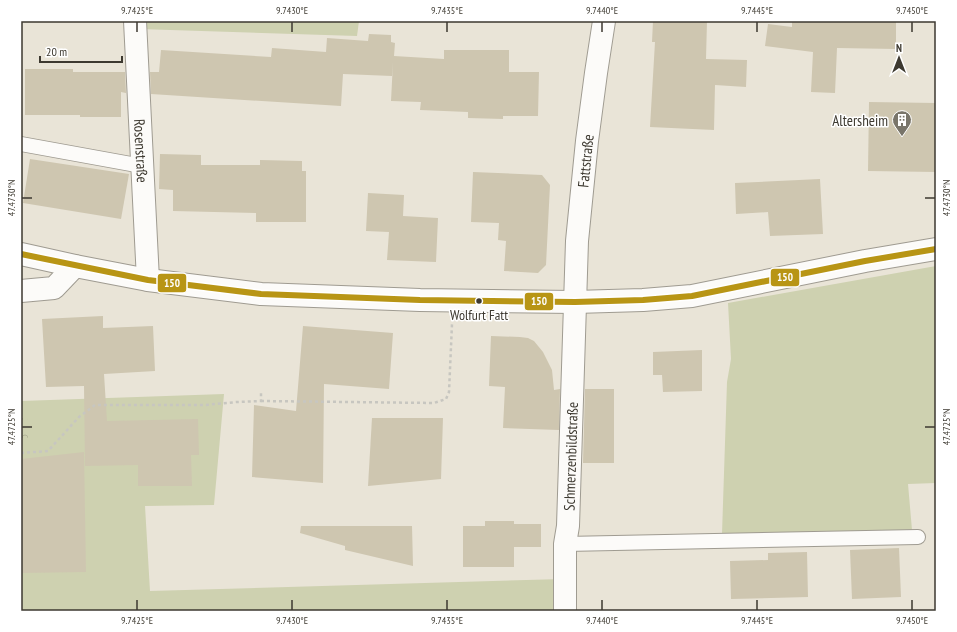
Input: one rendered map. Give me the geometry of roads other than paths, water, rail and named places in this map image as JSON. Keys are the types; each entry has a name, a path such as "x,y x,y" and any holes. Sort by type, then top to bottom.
{"street":[{"name":"Rosenstraße","path":"135,21 148,280"},
{"name":"Fattstraße","path":"575,302 577,241 596,73 604,21"},
{"path":"21,254 148,280 261,294 420,300 575,302 643,300 692,296 865,261 936,249"},
{"path":"21,291 54,288 75,266"},
{"name":"Schmerzenbildstraße","path":"565,611 565,544 568,522 575,302"}],"lane":[{"path":"21,144 142,166"},
{"path":"565,544 918,537"}],"place":[{"name":"Altersheim","path":"902,137"},
{"name":"Wolfurt Fatt","path":"479,301"}]}
